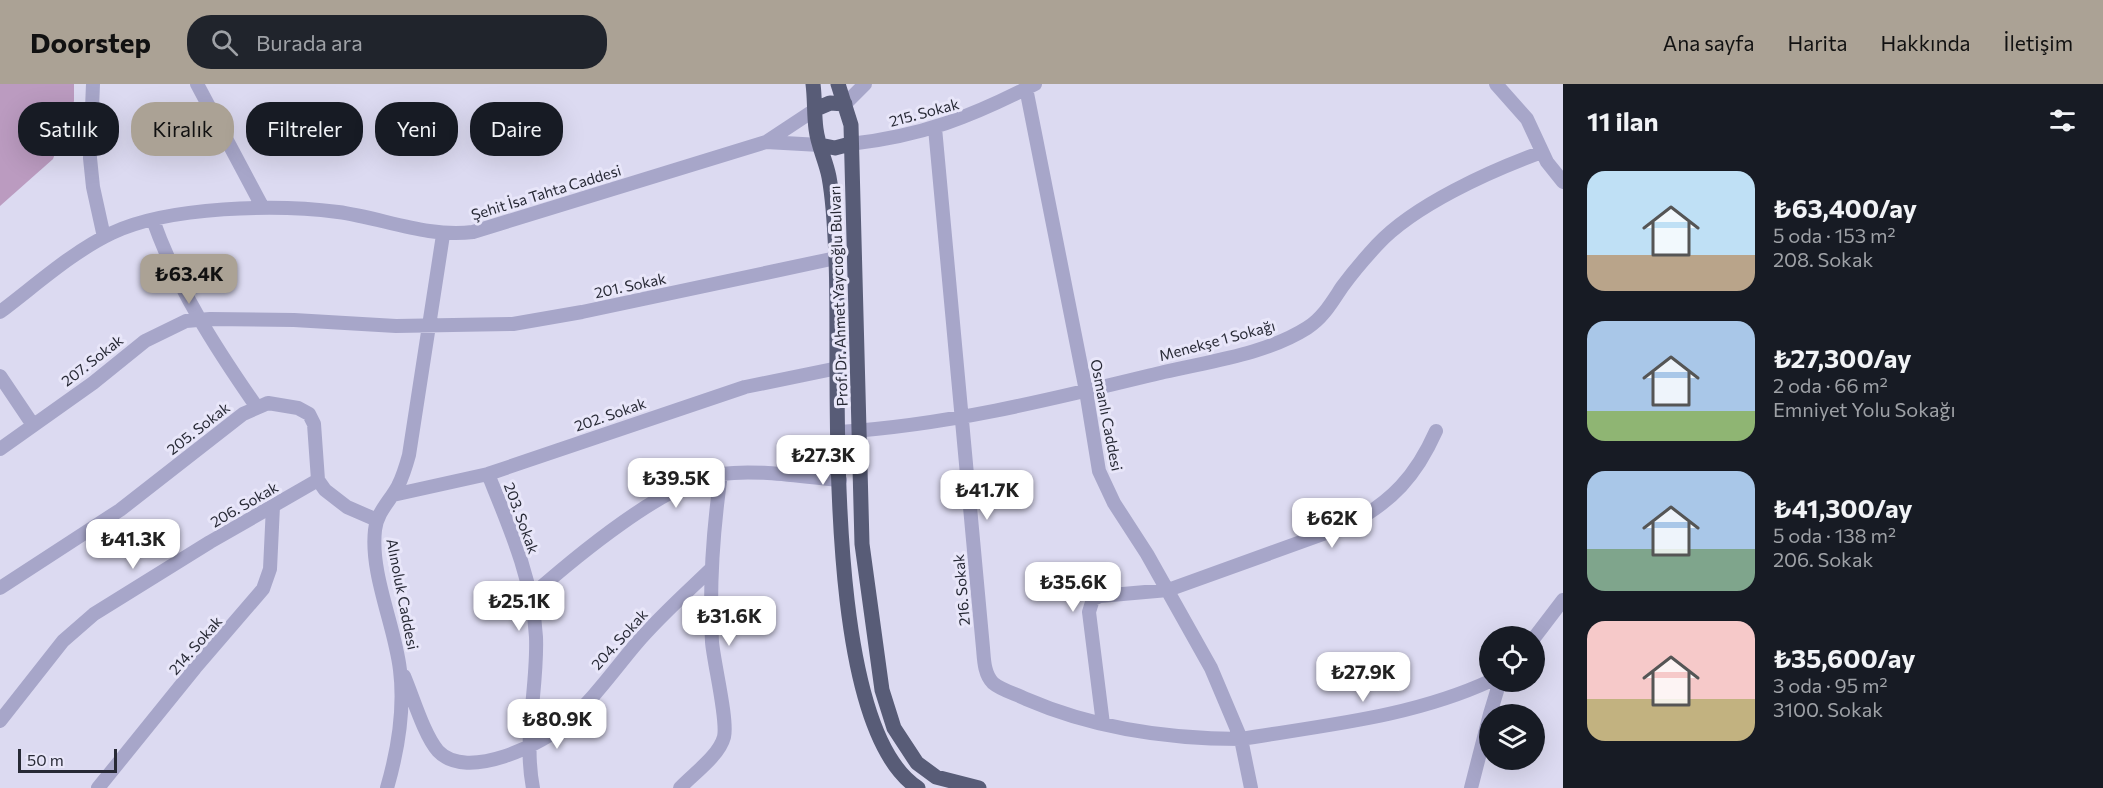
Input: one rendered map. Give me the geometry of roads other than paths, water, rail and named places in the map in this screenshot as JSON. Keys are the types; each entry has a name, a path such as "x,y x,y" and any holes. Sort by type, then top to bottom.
{"main road":[{"name":"Prof. Dr. Ahmet Yaycıoğlu Bulvarı","path":"813,84 820,145 831,194 836,258 842,567 862,688 876,734 885,752 902,775 918,788"},
{"name":"Prof. Dr. Ahmet Yaycıoğlu Bulvarı","path":"838,84 851,125 861,430 861,536 880,680 891,720 909,755 925,771 949,781 979,788"},
{"path":"816,109 830,103 845,104"},
{"path":"820,145 835,148 850,144"}],"street":[{"path":"93,84 90,158 93,188 104,237"},
{"path":"197,84 263,208"},
{"path":"845,104 865,84"},
{"path":"1496,84 1527,119 1553,173 1563,182"},
{"name":"215. Sokak","path":"850,144 935,128 982,111 1031,86"},
{"name":"Osmanlı Caddesi","path":"1031,86 1099,471 1105,486 1168,590 1211,668 1241,739 1251,788"},
{"name":"Şehit İsa Tahta Caddesi","path":"0,312 104,237 153,220 263,208 338,212 443,235 473,232 766,142 816,109"},
{"name":"216. Sokak","path":"935,128 982,638 988,676 993,683 1038,704 1102,724 1182,736 1241,739 1405,710 1446,699 1479,686"},
{"name":"Şehit İsa Tahta Caddesi","path":"766,142 820,145"},
{"name":"Menekşe 1 Sokağı","path":"839,432 962,418 1086,391 1257,349 1294,335 1320,318 1351,274 1396,226 1492,172 1542,152"},
{"path":"153,220 173,271 199,320 256,406 268,403 283,404 309,414 314,424 318,480 325,490 346,507 377,520"},
{"name":"Alınoluk Caddesi","path":"387,788 400,730 400,669 377,560 375,537 377,520 393,495 409,455 443,235"},
{"name":"201. Sokak","path":"429,324 486,325 544,320 836,258"},
{"name":"207. Sokak","path":"0,449 93,383 145,341 173,326 199,320 312,321 379,326 429,324"},
{"name":"202. Sokak","path":"393,495 488,474 724,393 764,382 838,368"},
{"path":"0,376 33,425"},
{"name":"205. Sokak","path":"0,588 105,520 256,406"},
{"path":"1102,724 1089,605 1100,596 1168,590 1334,532 1363,518 1407,481 1424,458 1436,431"},
{"name":"203. Sokak","path":"488,474 524,569 531,596 536,638 529,748 532,788"},
{"path":"680,788 714,753 725,734 713,648 711,569 721,474"},
{"path":"531,596 576,557 630,518 688,484 721,474 840,480"},
{"name":"206. Sokak","path":"0,721 63,641 86,620 109,603 318,480"},
{"name":"214. Sokak","path":"98,788 195,668 263,589 270,569 273,506"},
{"name":"204. Sokak","path":"400,669 438,751 448,758 473,762 493,760 529,748 568,722 639,641 711,569"},
{"path":"1543,626 1563,600"},
{"path":"1471,788 1479,757"}]}
